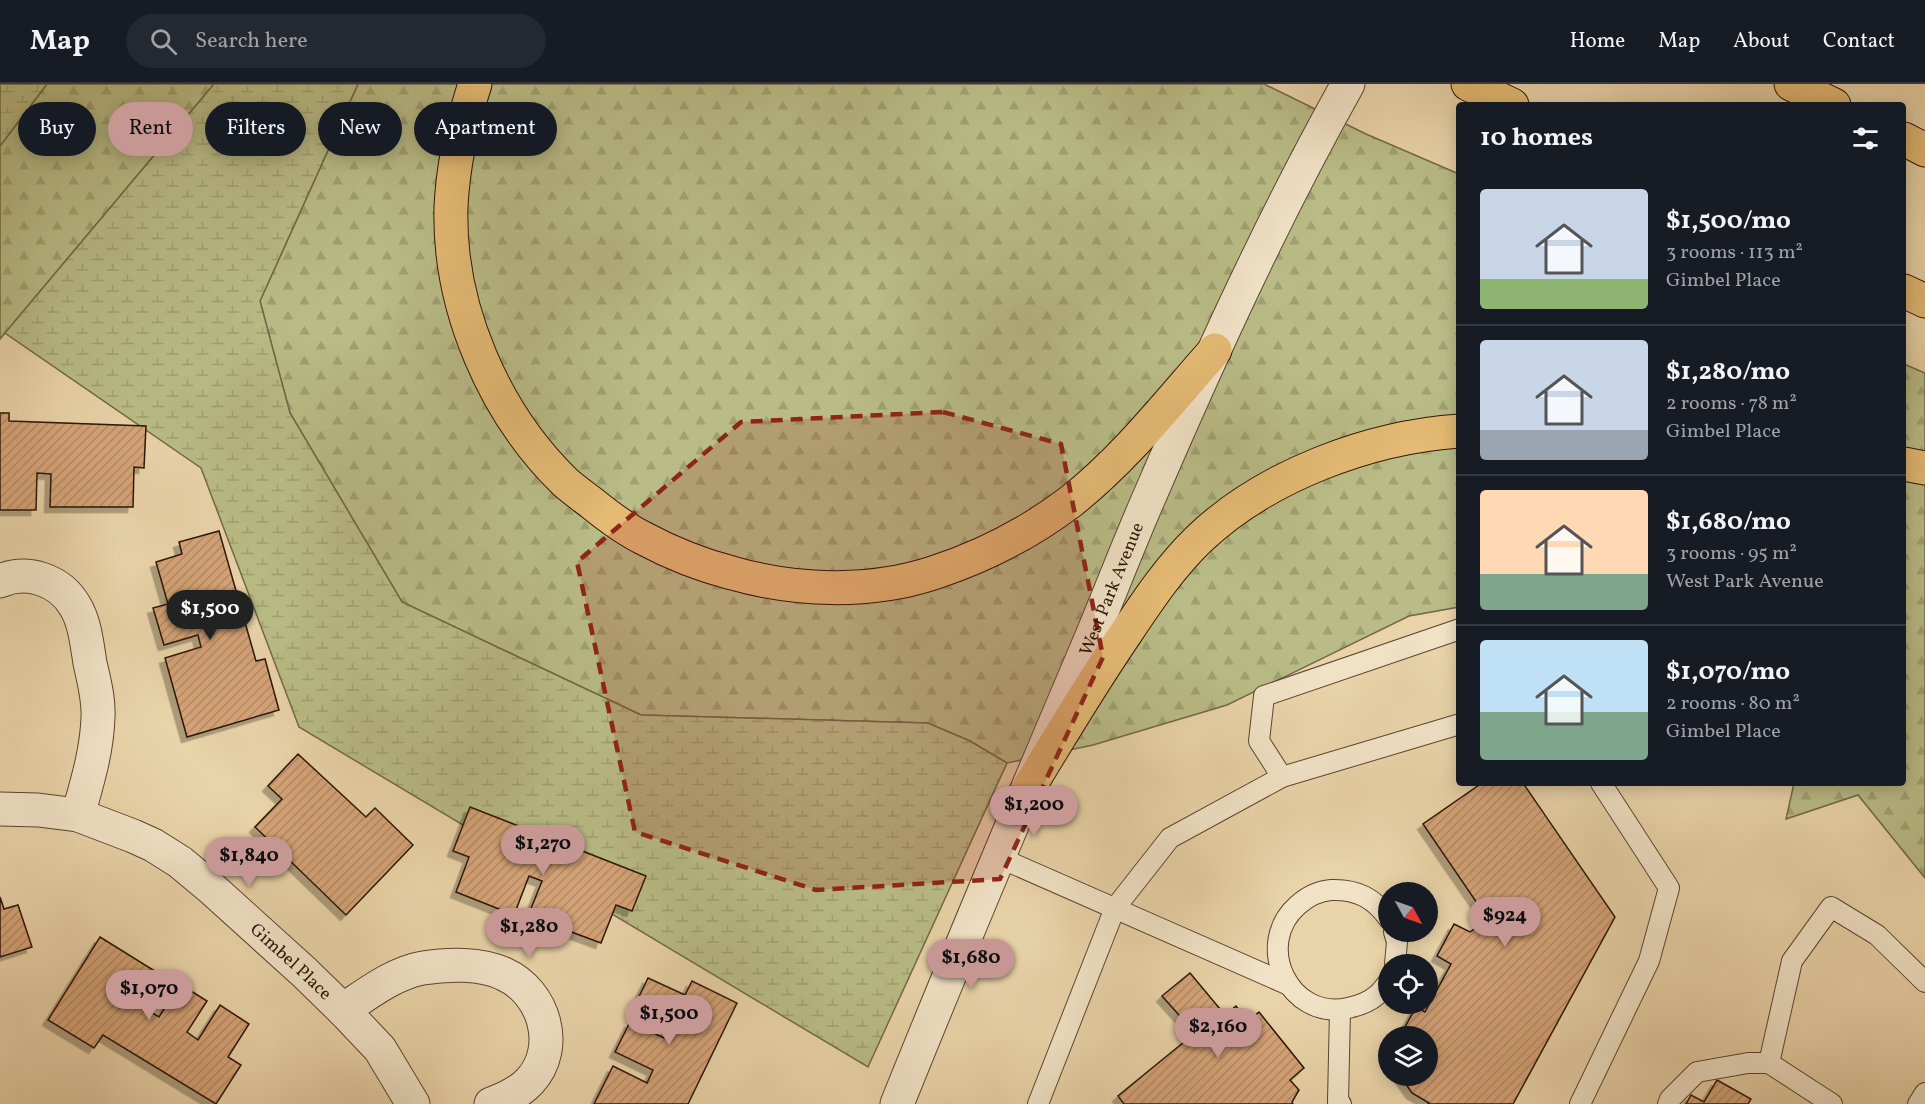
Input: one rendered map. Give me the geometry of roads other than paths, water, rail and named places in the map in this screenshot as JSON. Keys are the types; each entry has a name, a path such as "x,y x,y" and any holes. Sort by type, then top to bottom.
{"highway":[{"path":"475,84 465,116 453,175 452,236 461,298 480,357 510,412 529,440 566,482 614,520 642,538 698,564 758,581 819,588 903,581 973,559 1025,532 1095,481 1126,451 1215,350"},
{"path":"1467,84 1506,102"},
{"path":"1791,84 1828,102"},
{"path":"1906,140 1925,150"},
{"path":"1906,292 1925,301"},
{"path":"1022,799 1097,676 1159,584 1199,539 1242,505 1269,488 1333,458 1372,446 1456,431"},
{"path":"1906,464 1925,468"}],"street":[{"name":"West Park Avenue","path":"897,1104 1150,494 1215,350 1310,153 1348,84"},
{"path":"0,581 9,577 31,576 48,581 62,590 76,606 83,626 97,697 98,718 91,766 78,815"},
{"name":"Gimbel Place","path":"0,809 38,810 78,815 153,845 180,862 304,972 343,1010 380,1049 412,1104"},
{"path":"343,1010 402,974 422,968 453,965 490,969 522,985 538,1005 546,1029 546,1045 540,1066 530,1081 510,1096 491,1104"}],"lane":[{"path":"1282,777 1259,741 1264,696 1456,630"},
{"path":"1038,1104 1115,908 1170,838 1282,777 1456,725"},
{"path":"1580,1104 1649,961 1669,888 1603,786"},
{"path":"998,857 1289,985"},
{"path":"1378,906 1364,895 1345,890 1325,891 1306,898 1291,911 1281,928 1277,948 1280,968 1289,985 1303,999 1321,1008 1340,1010 1359,1006 1378,995"},
{"path":"1769,1063 1792,961 1831,907 1877,935 1925,982"},
{"path":"1340,1010 1338,1102 1341,1104"},
{"path":"1668,1104 1670,1099 1697,1072 1748,1063 1769,1063 1832,1104"},
{"path":"1918,1104 1925,1093"}]}
